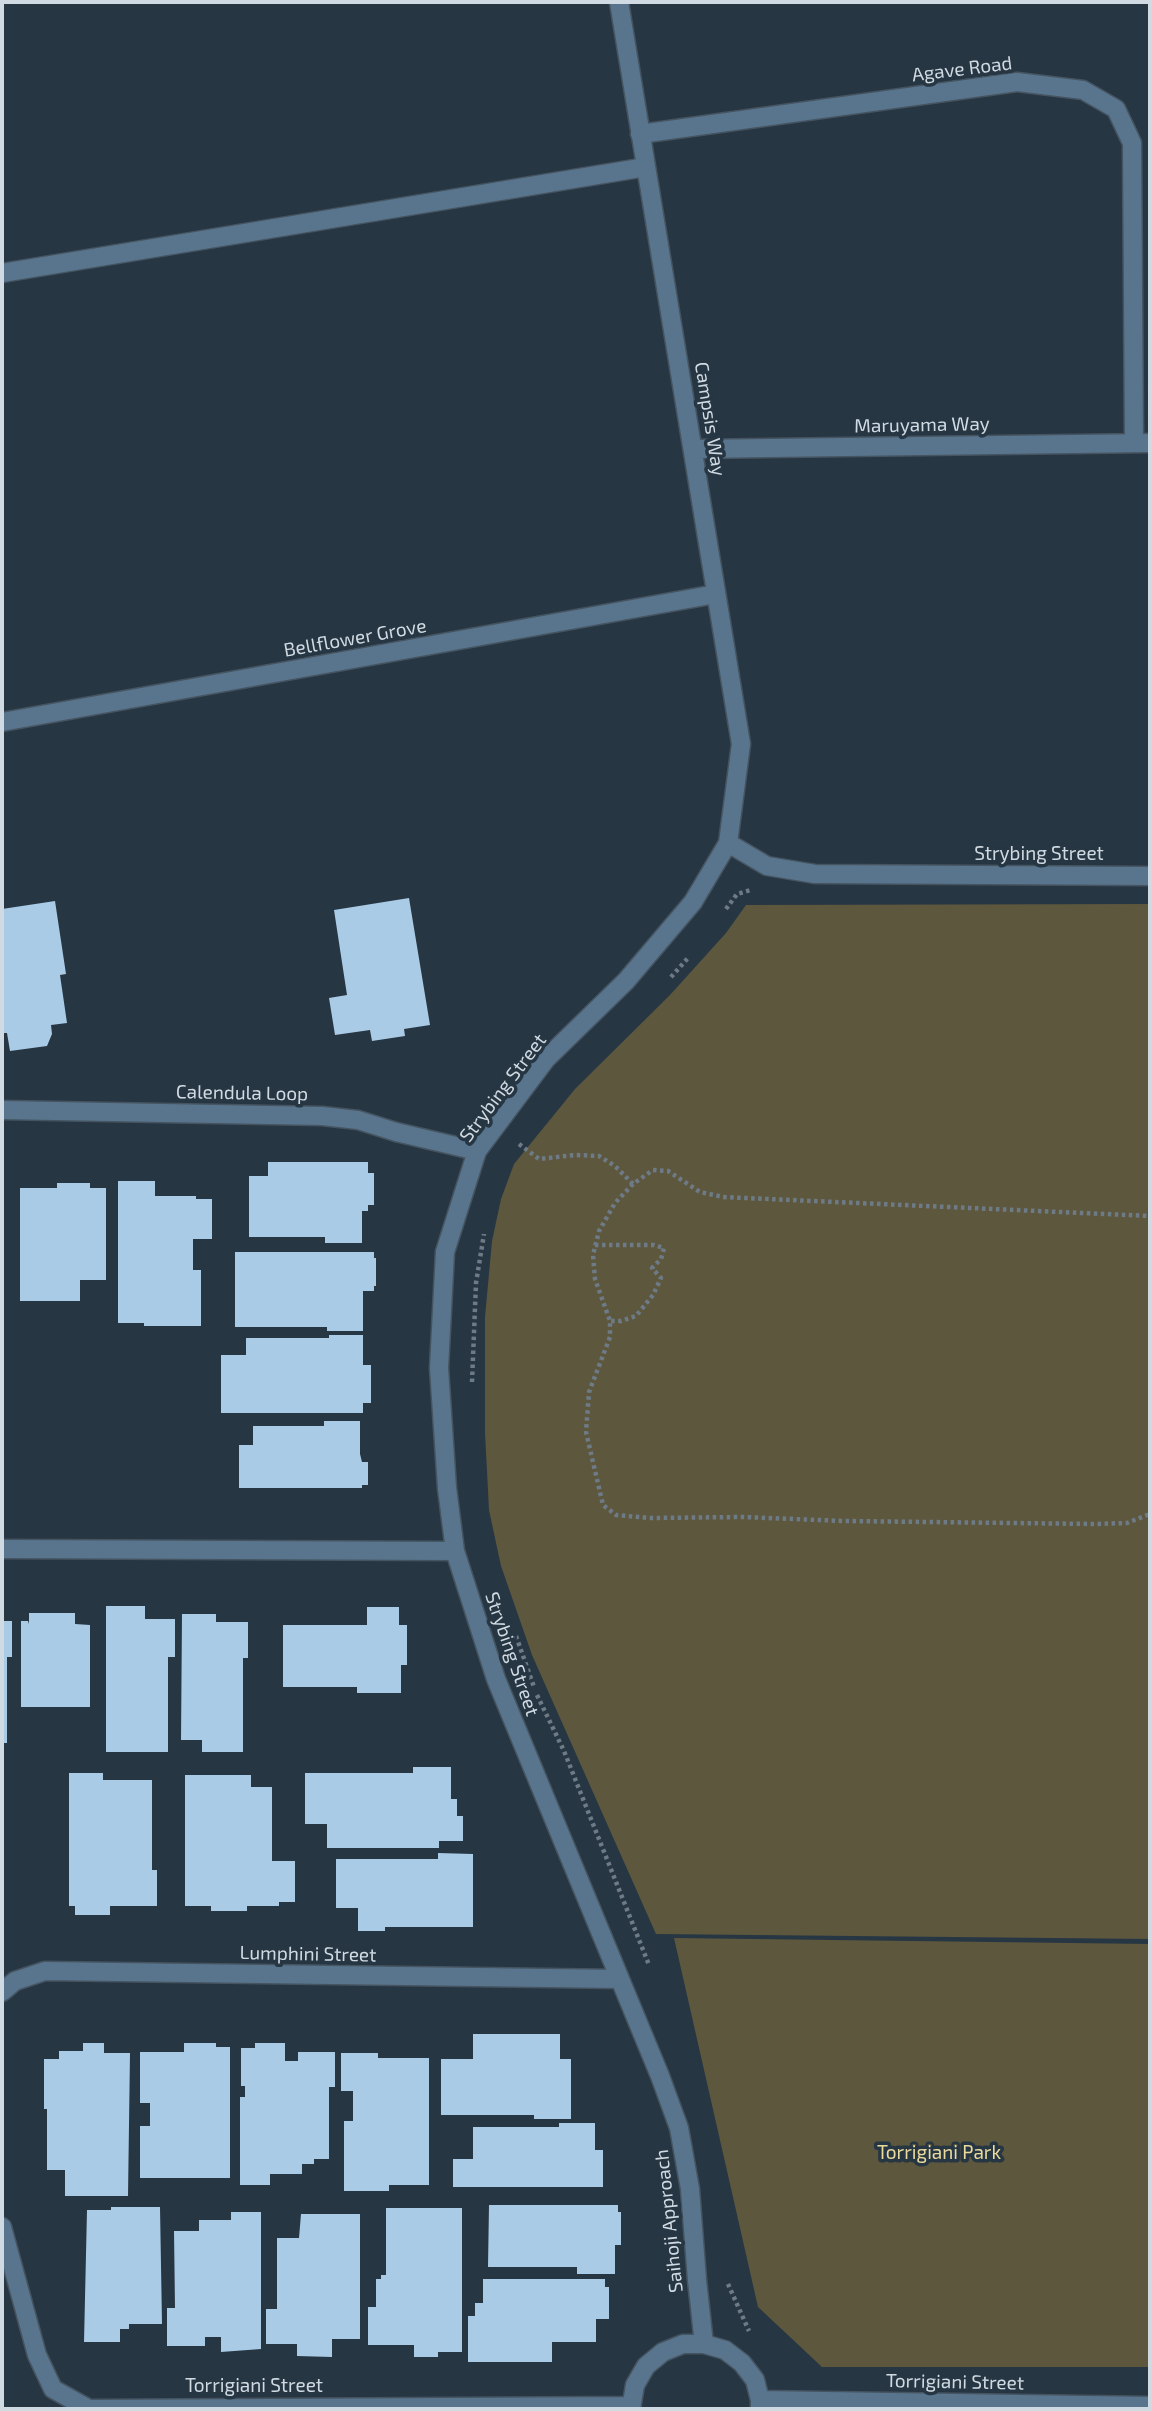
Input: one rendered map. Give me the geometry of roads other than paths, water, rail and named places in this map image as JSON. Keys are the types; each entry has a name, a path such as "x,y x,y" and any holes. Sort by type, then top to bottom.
{"street":[{"name":"Campsis Way","path":"620,2 741,744 728,843"},
{"name":"Agave Road","path":"640,134 1017,82 1083,90 1116,109 1132,143 1142,443"},
{"path":"2,273 646,167"},
{"name":"Maruyama Way","path":"694,449 1142,443"},
{"name":"Bellflower Grove","path":"2,722 716,594"},
{"name":"Strybing Street","path":"619,1979 496,1679 455,1551 447,1488 439,1368 445,1252 477,1151 546,1059 626,981 693,902 728,843 767,866 815,874 1150,876"},
{"name":"Calendula Loop","path":"2,1110 323,1116 358,1120 477,1151"},
{"path":"2,1549 455,1551"},
{"name":"Lumphini Street","path":"2,1992 15,1981 45,1971 619,1979"},
{"name":"Saihoji Approach","path":"619,1979 679,2128 690,2189 704,2344"},
{"name":"Torrigiani Street","path":"2,2227 37,2355 53,2389 89,2409 631,2407"},
{"path":"631,2407 635,2385 646,2366 663,2352 683,2344 704,2344 725,2350 742,2363 755,2380 760,2405"},
{"name":"Torrigiani Street","path":"760,2405 1150,2406"}],"park label":[{"name":"Torrigiani Park","path":"939,2153"}]}
